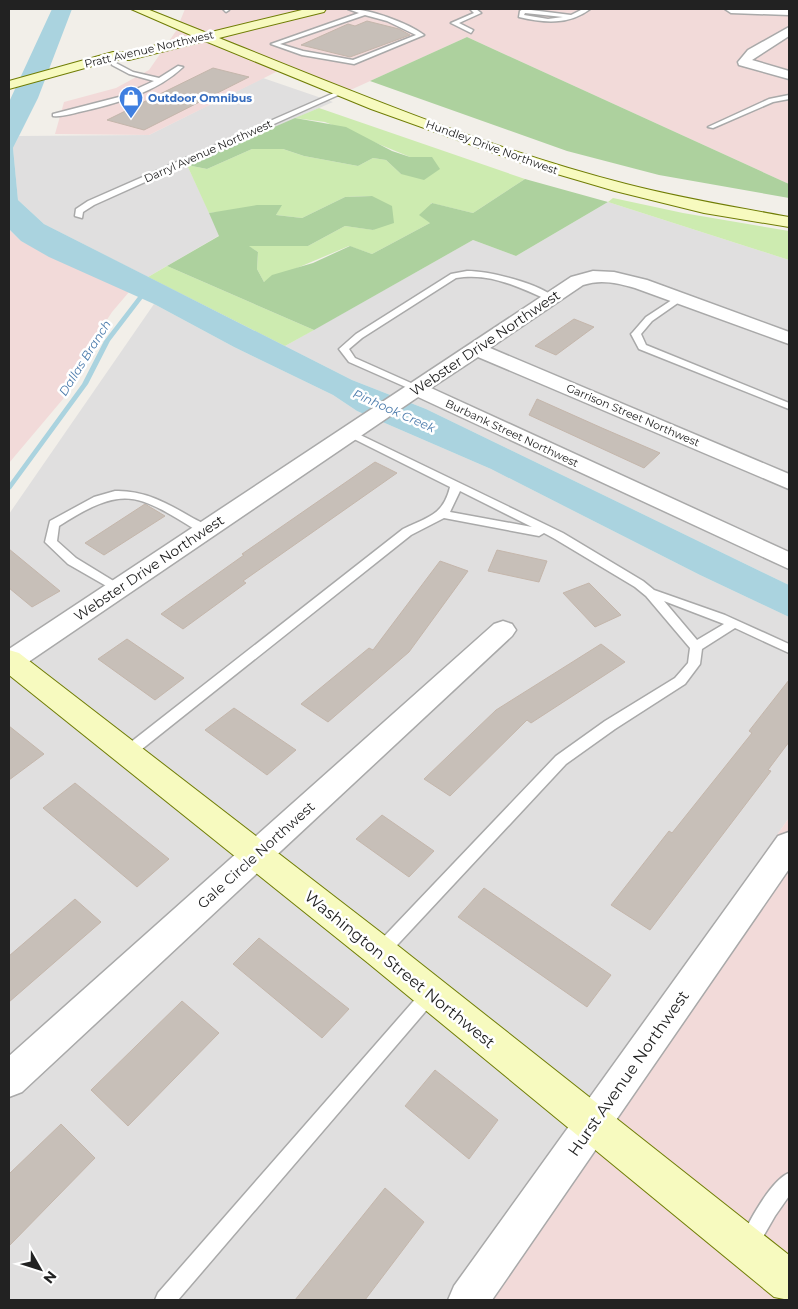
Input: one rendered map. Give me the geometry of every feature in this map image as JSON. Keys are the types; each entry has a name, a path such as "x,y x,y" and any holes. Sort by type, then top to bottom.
{"main road":[{"path":"133,9 144,26"},
{"path":"138,9 186,21 213,24 285,17"},
{"name":"Hundley Drive Northwest","path":"138,9 460,136 560,171 675,203 789,222"},
{"name":"Pratt Avenue Northwest","path":"9,84 73,71 113,56 131,56 205,36 320,9"},
{"path":"261,58 254,50 251,41 261,30 285,17"},
{"path":"9,93 73,71 114,64 131,56 146,41"},
{"path":"131,56 205,50 261,58"},
{"name":"Washington Street Northwest","path":"9,661 257,854 789,1282"}],"street":[{"path":"731,9 789,12"},
{"path":"789,31 752,53 744,62 789,75"},
{"name":"Webster Drive Northwest","path":"9,661 577,281 593,276 614,277 641,284 789,338"},
{"name":"Garrison Street Northwest","path":"476,349 789,482"},
{"name":"Burbank Street Northwest","path":"417,389 789,561"},
{"name":"Gale Circle Northwest","path":"9,1080 504,630"},
{"name":"Hurst Avenue Northwest","path":"468,1300 789,845"}],"lane":[{"path":"351,9 389,20 421,35 354,62 302,53 274,44 364,13"},
{"path":"471,31 454,23 478,13 473,9"},
{"path":"574,16 524,11 522,16 547,22 561,21 574,16 587,9"},
{"path":"114,64 131,73 162,81"},
{"path":"55,115 103,105 133,95 162,81 180,67"},
{"name":"Darryl Avenue Northwest","path":"80,216 79,211 91,204 343,91"},
{"path":"711,127 771,100 789,97"},
{"name":"Burbank Street Northwest","path":"417,389 352,360 344,348 359,336 454,276 468,272 486,273 551,298"},
{"path":"681,298 650,318 636,334 642,347 789,406"},
{"path":"354,430 456,486 559,536 638,584 650,593 668,617 696,647 694,664 680,681 610,725 561,760 380,952"},
{"path":"127,753 407,532 444,514 452,504 456,486"},
{"path":"119,588 72,561 51,542 54,524 75,510 116,492 135,493 160,504 204,530"},
{"path":"444,514 559,536"},
{"path":"650,593 680,602 789,649"},
{"path":"696,647 734,624"},
{"path":"165,1300 431,993"},
{"path":"746,1247 768,1209 789,1182"}],"shaded area":[{"path":"185,9 789,9 789,184 467,37 346,92 280,70 149,135 55,134 64,102 116,88 149,70 176,31"},
{"path":"263,78 333,102 187,165 220,235 148,277 44,224 18,200 13,148 19,136 149,135"},
{"path":"608,202 789,260 789,585 426,409 352,380 285,346 473,240 516,256"},
{"path":"9,229 21,241 129,292 112,312 84,355 63,399 9,463"},
{"path":"154,304 234,347 333,395 357,411 491,469 700,575 789,617 789,818 449,1300 9,1300 9,514"},
{"path":"789,818 789,1300 449,1300"}],"green space":[{"path":"467,37 789,184 789,198 659,175 567,151 370,81"},
{"path":"319,108 525,179 473,213 431,203 430,223 372,254 349,246 264,282 257,269 258,252 248,246 308,246 345,226 374,230 372,196 345,197 302,218 276,215 281,205 209,213 187,165 207,169 252,149 283,149 304,156 358,166 373,158 386,160 401,174 432,158 410,157 325,122 295,118"},
{"path":"295,118 346,127 392,151 410,157 432,157 440,169 424,180 401,174 386,160 373,158 358,166 304,156 283,149 252,149 207,169 187,165"},
{"path":"525,179 608,202 516,256 473,240 314,330 167,266 219,236 209,213 257,205 282,205 276,215 302,218 345,197 372,196 392,206 394,223 373,230 345,226 308,246 249,246 258,252 257,269 264,282 272,275 313,263 350,246 372,254 430,223 419,215 432,203 473,213"},
{"path":"613,198 683,213 789,231 789,260 608,202"},
{"path":"167,266 314,330 285,346 148,277"}],"water":[{"name":"Pinhook Creek","path":"52,9 72,9 38,98 13,148 18,200 44,224 352,380 426,409 789,585 789,617 700,575 491,469 357,411 333,395 234,347 154,304 49,257 21,241 9,229 9,102"}],"building":[{"path":"367,21 399,29 410,35 350,57 301,45 348,24 355,26"},
{"path":"213,68 249,77 144,130 107,120"},
{"path":"574,319 594,327 556,355 535,346"},
{"path":"537,399 660,453 644,468 529,415"},
{"path":"375,462 397,473 243,581 246,583 183,629 161,614 244,555 242,554"},
{"path":"145,504 165,516 104,555 85,543"},
{"path":"9,549 60,591 32,607 9,588"},
{"path":"497,550 547,561 539,582 488,571"},
{"path":"440,561 468,571 409,652 328,722 301,704 369,648 373,650"},
{"path":"589,583 621,615 595,627 563,593"},
{"path":"127,639 184,678 155,700 98,659"},
{"path":"601,644 625,662 531,723 527,720 450,796 424,779 496,710"},
{"path":"789,680 789,742 768,770 771,771 650,930 611,905 669,831 672,833 752,733 749,731"},
{"path":"234,708 296,750 267,775 205,730"},
{"path":"9,726 44,754 9,780"},
{"path":"75,783 169,859 137,887 43,808"},
{"path":"382,815 434,851 409,877 356,839"},
{"path":"484,888 611,975 587,1007 458,917"},
{"path":"75,899 101,922 9,1002 9,956"},
{"path":"259,938 349,1009 322,1038 233,964"},
{"path":"182,1001 219,1033 128,1126 91,1090"},
{"path":"435,1070 498,1120 469,1159 405,1106"},
{"path":"61,1124 95,1158 9,1246 9,1174"},
{"path":"385,1188 424,1222 365,1300 295,1300"}],"waterway":[{"name":"Dallas Branch","path":"9,488 85,384 107,341 146,290"}],"place":[{"name":"Outdoor Omnibus","path":"131,119"}]}
